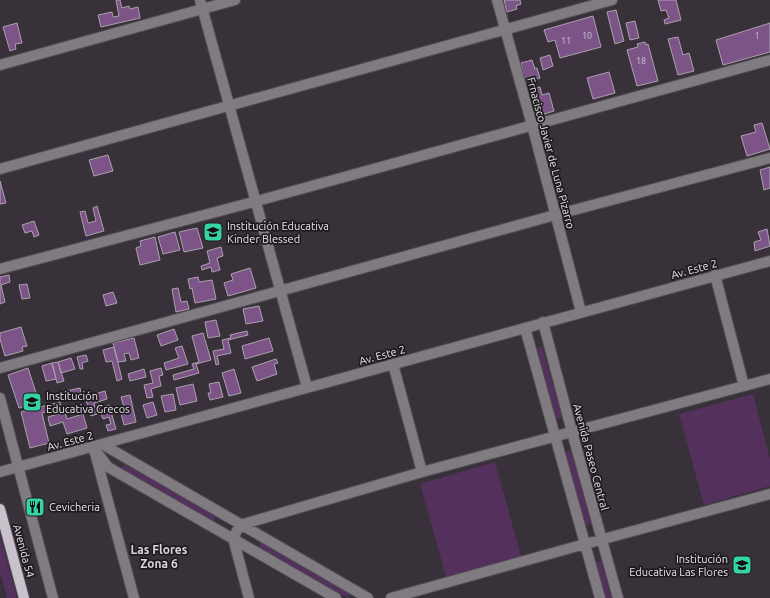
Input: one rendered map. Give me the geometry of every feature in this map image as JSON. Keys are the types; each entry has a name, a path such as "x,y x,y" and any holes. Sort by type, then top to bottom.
{"main road":[{"name":"Avenida 54","path":"0,510 24,598"}],"street":[{"path":"0,65 201,4 236,0"},
{"name":"Frnacisco Javier de Luna Pizarro","path":"498,0 581,312"},
{"path":"0,169 612,0"},
{"path":"201,4 257,200 307,387"},
{"path":"0,269 770,60"},
{"path":"0,368 282,291 555,214 770,158"},
{"name":"Av. Este 2","path":"0,472 770,260"},
{"path":"716,275 744,386"},
{"name":"Avenida Paseo Central","path":"543,322 618,598"},
{"path":"525,328 600,598"},
{"path":"393,364 422,472"},
{"path":"249,598 233,538 240,524 422,472 770,379"},
{"path":"0,398 53,598"},
{"path":"98,446 240,524 368,598"},
{"path":"98,446 108,467 336,598"},
{"path":"98,446 134,598"},
{"path":"391,598 770,494"}],"shaded area":[{"path":"542,346 562,417 556,419 537,348"},
{"path":"753,394 770,459 770,486 704,505 679,414"},
{"path":"571,450 591,524 585,525 564,452"},
{"path":"495,462 521,556 446,577 420,484"},
{"path":"124,464 216,516 213,521 121,468"},
{"path":"0,536 17,598 7,598 0,572"},
{"path":"261,542 350,594 348,598 258,547"},
{"path":"601,561 611,598 605,598 595,563"}],"building":[{"path":"116,0 120,0 122,8 129,6 130,9 138,7 140,18 101,27 98,15 112,12 113,17 119,16"},
{"path":"504,0 520,0 521,4 516,6 517,9 507,12"},
{"path":"658,0 676,0 681,20 665,24 664,20 669,18 666,10 661,11"},
{"path":"616,10 624,41 615,44 607,12"},
{"path":"593,16 601,47 560,58 555,40 548,42 544,30"},
{"path":"635,21 639,38 630,40 626,23"},
{"path":"17,23 22,43 15,44 16,49 10,51 3,27"},
{"path":"770,23 770,52 723,65 716,40"},
{"path":"678,37 683,55 689,53 694,71 678,75 668,39"},
{"path":"645,42 646,45 648,44 658,81 637,86 627,50 638,47 637,44"},
{"path":"550,55 553,66 543,70 540,58"},
{"path":"532,60 535,69 537,68 540,78 525,82 521,63"},
{"path":"609,72 615,93 593,99 587,78"},
{"path":"540,87 542,95 549,93 554,111 535,117 532,107 535,106 530,90"},
{"path":"762,123 770,149 747,156 741,136 756,132 754,125"},
{"path":"108,155 113,171 94,176 89,160"},
{"path":"770,167 770,188 764,190 760,170"},
{"path":"0,181 6,203 0,204"},
{"path":"97,206 104,231 86,236 80,212 85,211 88,223 96,221 93,208"},
{"path":"34,221 39,235 34,237 32,231 25,233 22,225"},
{"path":"197,228 203,248 184,252 179,232"},
{"path":"767,229 770,246 755,251 754,242 761,240 758,232"},
{"path":"175,232 180,250 163,254 158,237"},
{"path":"155,237 160,260 140,265 136,248 141,246 140,241"},
{"path":"221,247 223,256 217,258 220,270 212,272 211,267 202,270 201,266 210,263 207,251"},
{"path":"250,268 256,288 228,296 224,283 233,280 231,274"},
{"path":"9,275 10,282 1,285 5,302 0,304 0,277"},
{"path":"198,277 199,282 212,280 216,299 195,303 192,288 190,289 188,279"},
{"path":"27,284 30,298 22,299 19,285"},
{"path":"178,288 181,302 187,301 189,309 176,312 172,289"},
{"path":"113,292 117,303 106,306 103,295"},
{"path":"259,306 263,321 246,324 243,309"},
{"path":"216,320 220,336 208,338 205,322"},
{"path":"21,327 27,346 22,347 23,351 5,356 0,339 0,333"},
{"path":"174,329 178,340 161,346 157,335"},
{"path":"247,331 248,335 228,340 231,353 217,356 219,364 216,365 213,351 224,349 222,340 231,338 230,335"},
{"path":"203,333 211,360 196,364 199,373 174,380 173,375 194,369 192,364 199,362 192,336"},
{"path":"134,338 139,358 131,360 129,353 124,354 126,361 118,362 113,343"},
{"path":"269,338 273,351 245,359 242,346"},
{"path":"182,346 188,364 166,370 164,363 179,358 175,348"},
{"path":"114,347 122,379 117,381 112,361 106,362 103,350"},
{"path":"86,355 88,361 82,363 83,369 80,369 77,357"},
{"path":"71,358 75,369 61,373 58,362"},
{"path":"276,359 278,363 274,364 277,374 257,381 252,367"},
{"path":"58,362 64,381 57,383 52,363"},
{"path":"52,363 56,379 46,381 42,366"},
{"path":"28,368 39,402 19,408 8,375"},
{"path":"161,368 163,375 159,376 161,386 151,389 153,397 147,398 144,385 153,383 150,371"},
{"path":"144,369 146,377 130,381 128,374"},
{"path":"234,369 241,393 229,396 222,373"},
{"path":"219,382 223,397 210,400 208,393 211,393 209,384"},
{"path":"193,384 197,401 180,405 176,388"},
{"path":"80,388 81,394 67,397 66,391"},
{"path":"105,391 107,399 94,403 97,414 91,416 85,397"},
{"path":"173,394 176,410 165,412 161,396"},
{"path":"130,395 136,422 124,425 120,409 124,408 121,397"},
{"path":"60,402 61,408 42,413 49,443 30,448 21,412"},
{"path":"153,402 157,415 147,418 143,405"},
{"path":"109,405 116,429 108,431 106,425 111,424 109,417 103,419 99,408"},
{"path":"65,412 67,419 83,414 87,428 67,434 63,422 50,426 48,417"}],"place":[{"name":"Institución Educativa Kinder Blessed","path":"213,232"},
{"name":"Institución Educativa Grecos","path":"32,402"},
{"name":"Cevicheria","path":"35,507"},
{"name":"Institución Educativa Las Flores","path":"742,565"}],"district":[{"name":"Las Flores Zona 6","path":"159,556"}]}
